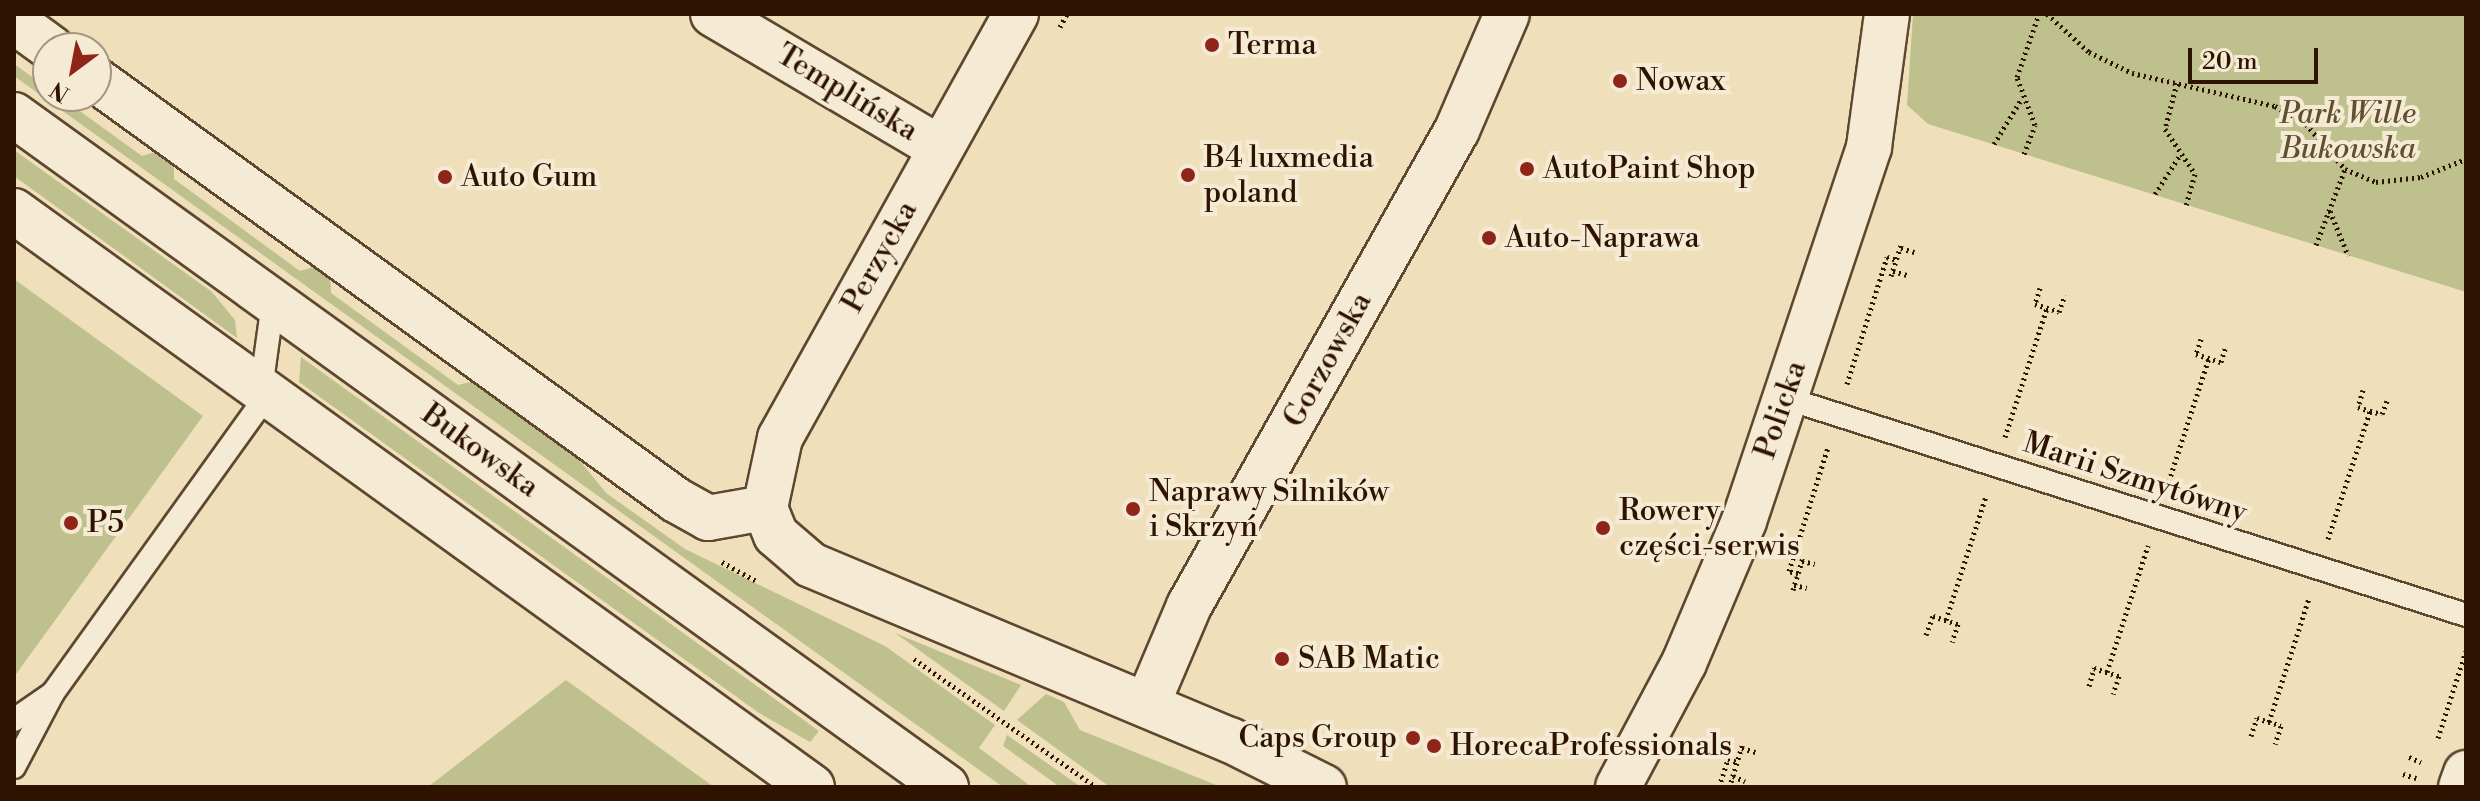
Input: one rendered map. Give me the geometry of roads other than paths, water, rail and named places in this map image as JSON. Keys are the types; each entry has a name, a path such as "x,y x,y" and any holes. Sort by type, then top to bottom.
{"street":[{"name":"Templińska","path":"713,14 940,148"},
{"name":"Perzycka","path":"765,508 780,438 1016,14"},
{"name":"Gorzowska","path":"1147,705 1189,606 1457,130 1507,14"},
{"name":"Policka","path":"1618,787 1715,594 1785,398 1869,147 1887,14"},
{"path":"14,21 32,34"},
{"path":"112,92 585,436 708,518 765,508 776,535 811,565 1147,705 1324,787"},
{"name":"Bukowska","path":"14,115 946,787"},
{"path":"14,211 812,787"}],"lane":[{"path":"14,767 53,693 265,392 273,302"},
{"name":"Marii Szmytówny","path":"1785,398 2466,615"},
{"path":"14,720 53,693"}],"place":[{"name":"Terma","path":"1212,45"},
{"name":"Nowax","path":"1620,81"},
{"name":"AutoPaint Shop","path":"1527,169"},
{"name":"B4 luxmedia poland","path":"1188,175"},
{"name":"Auto Gum","path":"445,177"},
{"name":"Auto-Naprawa","path":"1489,238"},
{"name":"Naprawy Silników i Skrzyń","path":"1133,509"},
{"name":"P5","path":"71,523"},
{"name":"Rowery części-serwis","path":"1603,528"},
{"name":"SAB Matic","path":"1282,659"},
{"name":"Caps Group","path":"1413,738"},
{"name":"HorecaProfessionals","path":"1434,746"}],"park label":[{"name":"Park Wille Bukowska","path":"2348,131"}]}
